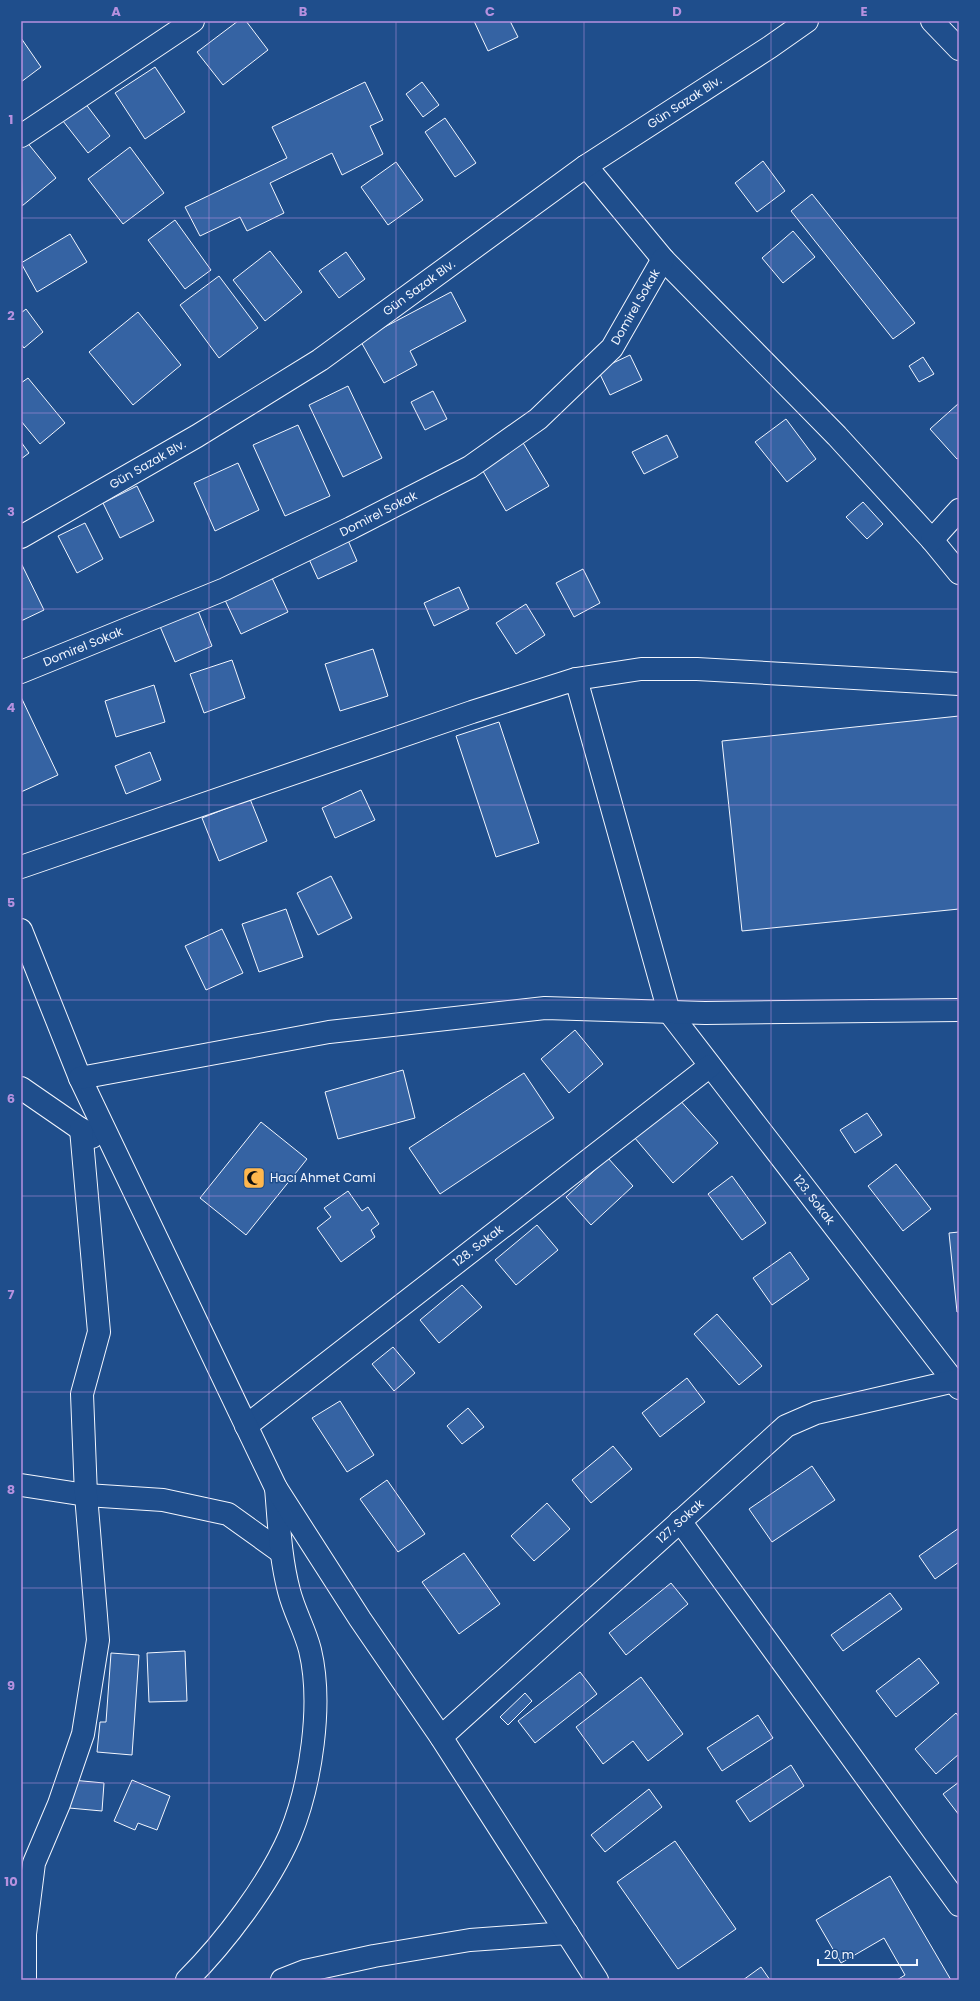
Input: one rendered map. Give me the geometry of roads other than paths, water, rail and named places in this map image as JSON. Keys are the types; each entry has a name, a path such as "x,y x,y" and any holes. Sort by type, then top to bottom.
{"street":[{"path":"21,136 193,21"},
{"name":"Gün Sazak Blv.","path":"21,537 197,436 320,360 586,166 770,47 807,21"},
{"path":"932,21 959,49"},
{"path":"586,166 663,259 836,436 932,540 959,573"},
{"name":"Domirel Sokak","path":"21,672 225,589 351,528 470,467 538,418 612,348 663,259"},
{"path":"932,540 959,510"},
{"path":"21,867 464,714 576,679 641,669 697,669 959,684"},
{"path":"576,679 669,1012"},
{"path":"21,930 80,1078 276,1488 360,1619 440,1736 597,1980"},
{"path":"80,1078 329,1032 545,1008 669,1012 959,1010"},
{"name":"123. Sokak","path":"669,1012 957,1383"},
{"name":"128. Sokak","path":"246,1426 710,1066"},
{"path":"21,1088 115,1152"},
{"path":"25,1980 25,1934 34,1863 59,1804 83,1734 98,1640 86,1495 82,1394 99,1332 81,1129"},
{"name":"127. Sokak","path":"440,1736 786,1426 816,1413 957,1383"},
{"path":"21,1485 86,1495 163,1500 228,1514 281,1552"},
{"path":"187,1980 211,1957 260,1889 290,1835 303,1792 315,1734 315,1694 310,1651 289,1590 281,1552 276,1488"},
{"path":"680,1521 959,1905"},
{"path":"282,1980 305,1971 374,1956 470,1940 567,1933"}],"place":[{"name":"Hacı Ahmet Cami","path":"254,1178"}]}
